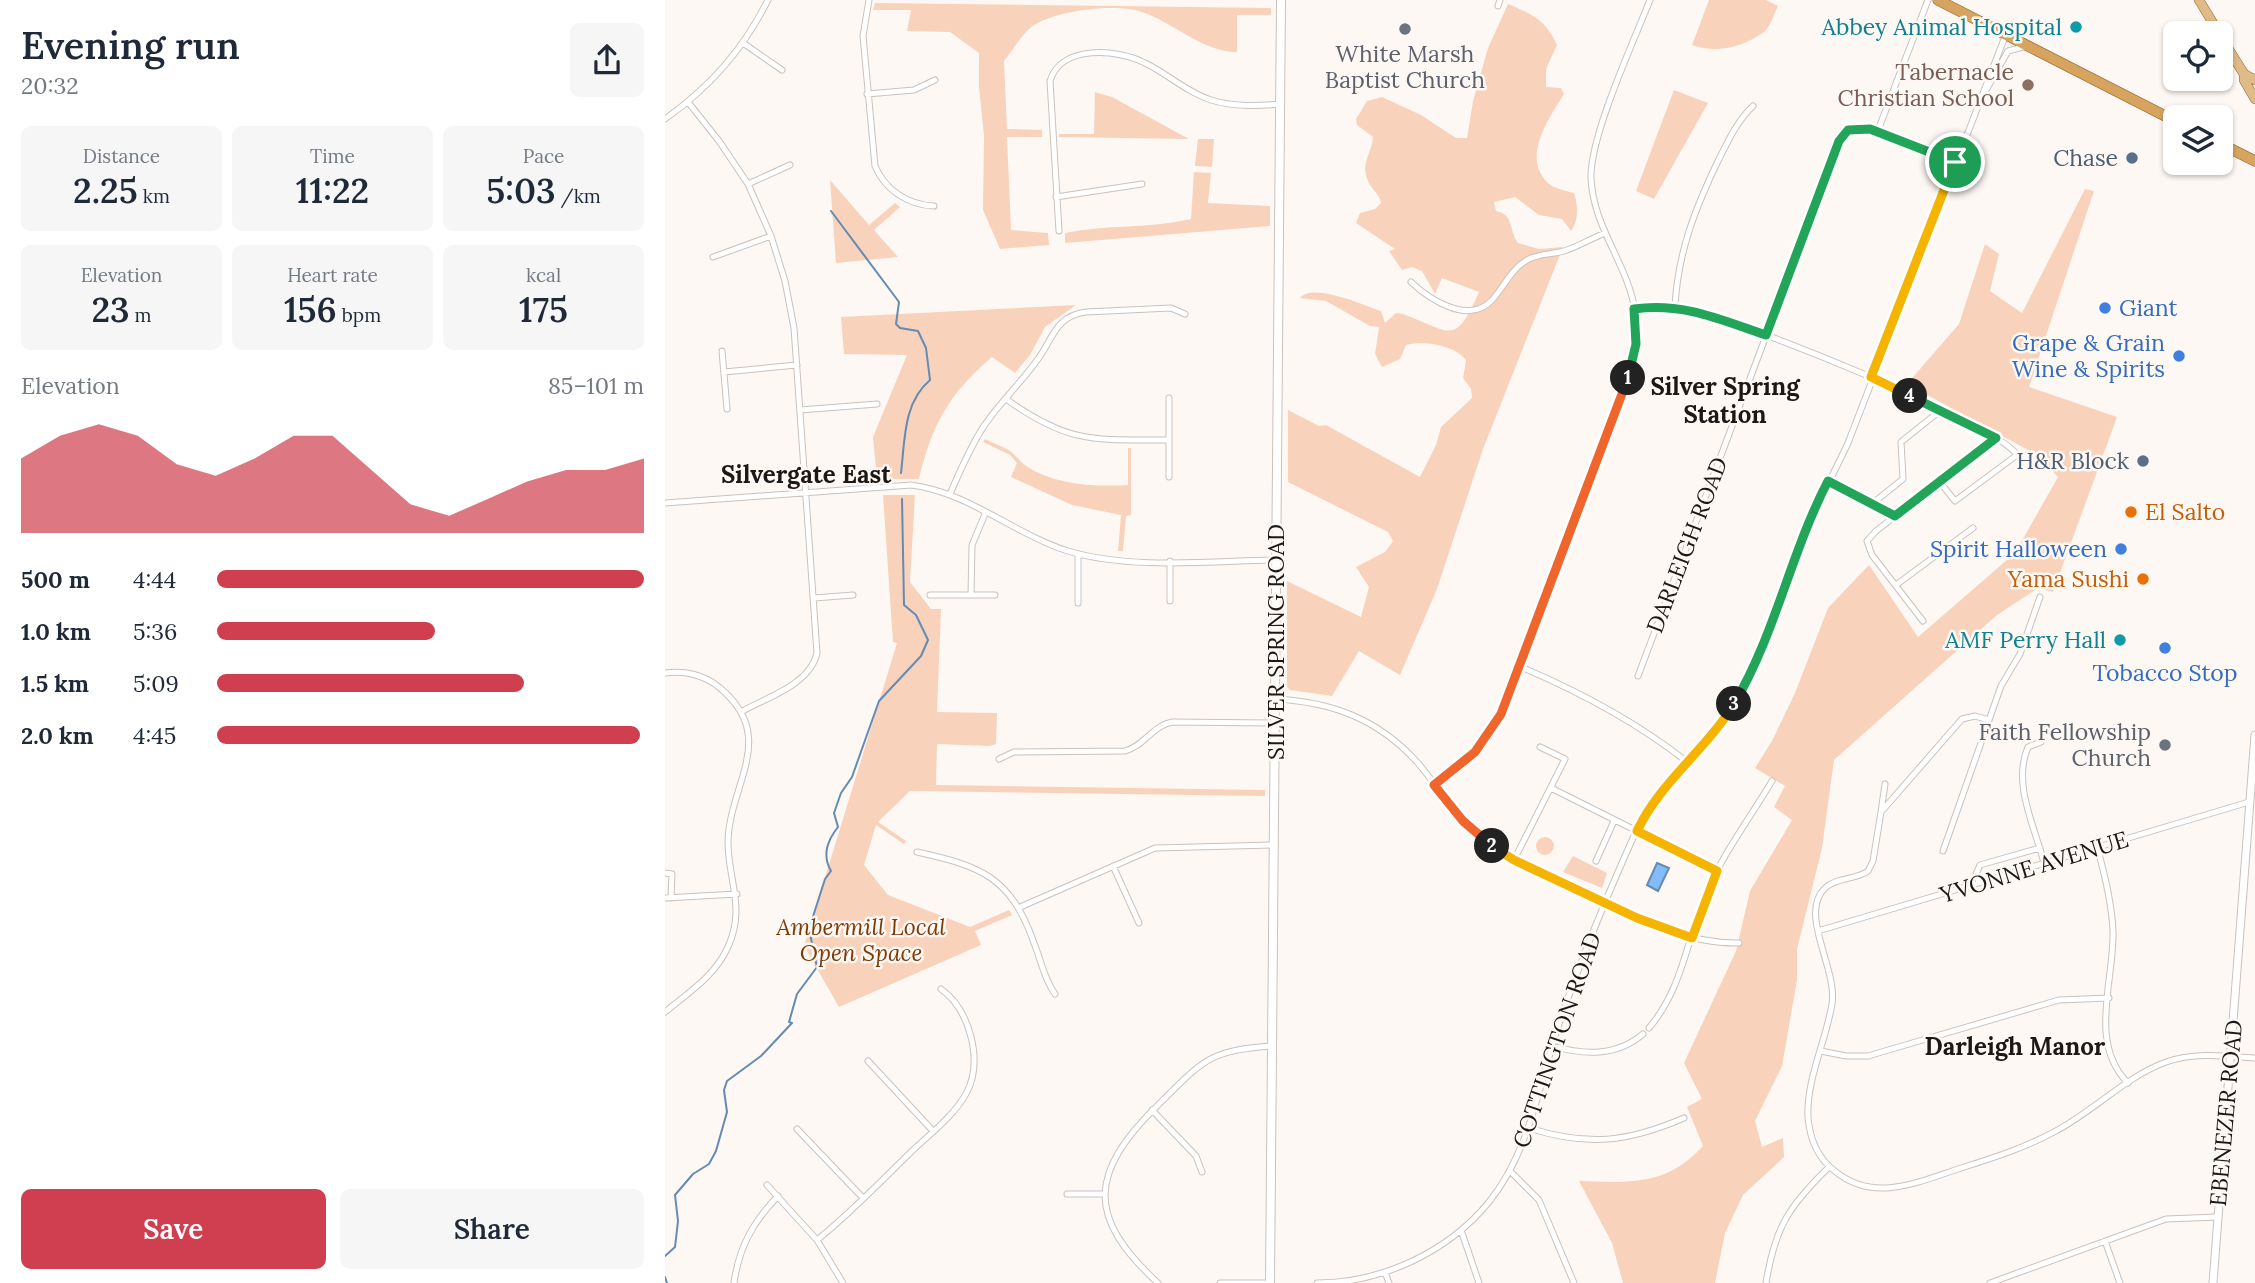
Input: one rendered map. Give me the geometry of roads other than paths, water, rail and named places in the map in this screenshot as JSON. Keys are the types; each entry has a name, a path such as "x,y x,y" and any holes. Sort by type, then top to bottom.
{"highway":[{"path":"1938,0 2163,115"},
{"path":"2233,150 2255,161"}],"main road":[{"name":"SILVER SPRING ROAD","path":"1268,1283 1273,1046 1282,0"},
{"path":"2199,0 2212,21"},
{"path":"2233,56 2244,74 2255,80"},
{"path":"2244,74 2244,80 2255,99"}],"street":[{"path":"665,119 688,102 726,66 768,0"},
{"path":"869,0 863,36 873,158 877,171 901,198 915,204 934,206"},
{"path":"1434,785 1475,752 1487,738 1521,667 1627,379 1636,344 1634,309 1626,280 1603,234 1594,202 1592,160 1650,0"},
{"path":"1877,132 1928,0"},
{"name":"COTTINGTON ROAD","path":"1317,1283 1385,1272 1420,1257 1461,1230 1489,1202 1510,1171 1529,1128 1552,1046 1637,831 1655,798 1720,725 1744,688 1801,540 1848,443 1871,377 2006,34"},
{"path":"743,43 782,70"},
{"name":"COTTINGTON ROAD","path":"1983,95 2008,51 2029,46"},
{"path":"1059,231 1051,81 1059,65 1070,57 1121,55 1144,62 1191,93 1213,101 1243,106 1281,104"},
{"path":"867,94 913,90 935,80"},
{"path":"688,102 748,184 771,236 790,306 797,365 817,643 813,666 795,683 741,712"},
{"path":"1675,306 1679,262 1692,218 1735,128 1753,106"},
{"name":"DARLEIGH ROAD","path":"1637,676 1842,134 1855,127 1877,132 1955,162"},
{"path":"748,184 790,165"},
{"path":"1056,197 1142,184"},
{"path":"1411,282 1433,300 1449,307 1469,310 1490,302 1514,270 1534,256 1562,252 1603,234"},
{"path":"713,257 771,236"},
{"path":"1634,309 1675,306 1766,335 1871,377 1941,410 1996,438 2017,455 1955,501 1939,481"},
{"path":"950,494 977,438 1039,358 1052,332 1074,315 1171,308 1185,314"},
{"path":"722,351 727,409"},
{"path":"724,372 797,365"},
{"path":"1006,398 1043,424 1067,435 1098,439 1169,440"},
{"path":"1169,398 1169,477"},
{"path":"800,410 877,404"},
{"path":"1873,503 1903,479 1901,442 1941,410"},
{"path":"1923,621 1867,545 1870,536 1996,438"},
{"path":"1828,481 1895,516"},
{"path":"665,503 897,484 925,487 950,494 1052,545 1078,554 1170,561 1277,560"},
{"path":"971,595 971,554 985,513"},
{"path":"1896,585 1973,528"},
{"path":"1078,554 1078,603"},
{"path":"1170,561 1170,601"},
{"path":"814,598 853,595"},
{"path":"930,595 995,595"},
{"path":"1943,850 2001,686 2020,654 2040,597"},
{"path":"1521,667 1599,702 1649,733 1686,761"},
{"path":"665,673 686,673 715,684 741,712 750,742 729,833 730,864 737,894 735,927 724,956 709,975 665,1012"},
{"path":"1276,699 1322,703 1354,716 1397,744 1417,762 1479,836 1514,860 1653,925 1692,938 1739,943"},
{"path":"1881,812 1962,719 1975,716 1989,720"},
{"path":"999,758 1014,752 1125,751 1141,744 1167,723 1276,723"},
{"name":"EBENEZER ROAD","path":"2213,1283 2255,735"},
{"path":"2041,742 2028,747 2022,780 2044,863"},
{"path":"1514,860 1565,760 1540,747"},
{"path":"1649,1028 1670,999 1717,871 1772,781"},
{"path":"1885,784 1873,864 1863,875 1833,883 1822,891 1814,913 1834,991 1812,1088 1808,1119 1818,1153 1829,1167 1861,1186 1885,1189 1907,1185 2034,1143 2083,1116 2128,1083 2168,1062 2201,1056 2255,1058"},
{"path":"1551,788 1717,871"},
{"name":"YVONNE AVENUE","path":"1818,931 2249,802"},
{"path":"1596,861 1614,821"},
{"path":"1018,908 1161,847 1275,845"},
{"path":"2097,847 2112,913 2107,1048 2128,1083"},
{"path":"1979,883 1976,874 1980,865 2040,848"},
{"path":"917,852 963,862 981,870 999,884 1018,908 1055,994"},
{"path":"1113,866 1139,923"},
{"path":"665,873 672,874 668,898 737,894"},
{"path":"817,1240 933,1131 963,1098 974,1062 970,1035 956,1003 941,989"},
{"path":"1821,1051 1846,1056 1868,1056 2059,1000 2109,998"},
{"path":"1552,1046 1586,1054 1603,1052 1627,1045 1643,1034"},
{"path":"1158,1283 1132,1257 1114,1231 1104,1194 1109,1169 1117,1152 1152,1110 1186,1077 1216,1054 1240,1048 1273,1046"},
{"path":"868,1061 933,1131"},
{"path":"1152,1110 1196,1156 1202,1172"},
{"path":"1529,1128 1568,1138 1595,1141 1639,1135 1684,1118"},
{"path":"797,1129 863,1198"},
{"path":"1766,1283 1781,1223 1798,1197 1829,1167"},
{"path":"1510,1171 1539,1200 1574,1283"},
{"path":"767,1185 817,1240 843,1283"},
{"path":"1067,1194 1104,1194"},
{"path":"734,1283 738,1257 750,1230 778,1196"},
{"path":"1990,1283 2166,1219 2218,1217"},
{"path":"1461,1230 1479,1283"},
{"path":"2105,1241 2120,1283"},
{"path":"1385,1272 1389,1283"},
{"path":"1220,1283 1268,1283"}],"water":[{"path":"1657,863 1669,868 1658,891 1647,885"}],"waterway":[{"path":"831,211 899,302 896,324 900,328 918,331 926,348 930,380 921,389 910,411 901,473"},
{"path":"665,1256 675,1247 678,1221 675,1195 693,1174 709,1164 716,1151 727,1112 724,1090 727,1081 761,1056 792,1023 789,1022 797,994 817,967 809,929 825,879 831,871 826,854 838,827 834,813 841,793 852,777 879,701 921,656 928,640 916,615 904,605 902,499"},
{"path":"665,1277 667,1283"}],"place":[{"name":"Abbey Animal Hospital","path":"2076,27"},
{"name":"White Marsh Baptist Church","path":"1405,29"},
{"name":"Tabernacle Christian School","path":"2028,85"},
{"name":"Chase","path":"2132,158"},
{"name":"Giant","path":"2105,308"},
{"name":"Grape & Grain Wine & Spirits","path":"2179,356"},
{"name":"H&R Block","path":"2143,461"},
{"name":"El Salto","path":"2131,512"},
{"name":"Spirit Halloween","path":"2121,549"},
{"name":"Yama Sushi","path":"2143,579"},
{"name":"AMF Perry Hall","path":"2120,640"},
{"name":"Tobacco Stop","path":"2165,648"},
{"name":"Faith Fellowship Church","path":"2165,745"}],"district":[{"name":"Silver Spring Station","path":"1725,401"},
{"name":"Silvergate East","path":"806,475"},
{"name":"Darleigh Manor","path":"2015,1047"}],"park label":[{"name":"Ambermill Local Open Space","path":"861,940"}]}
